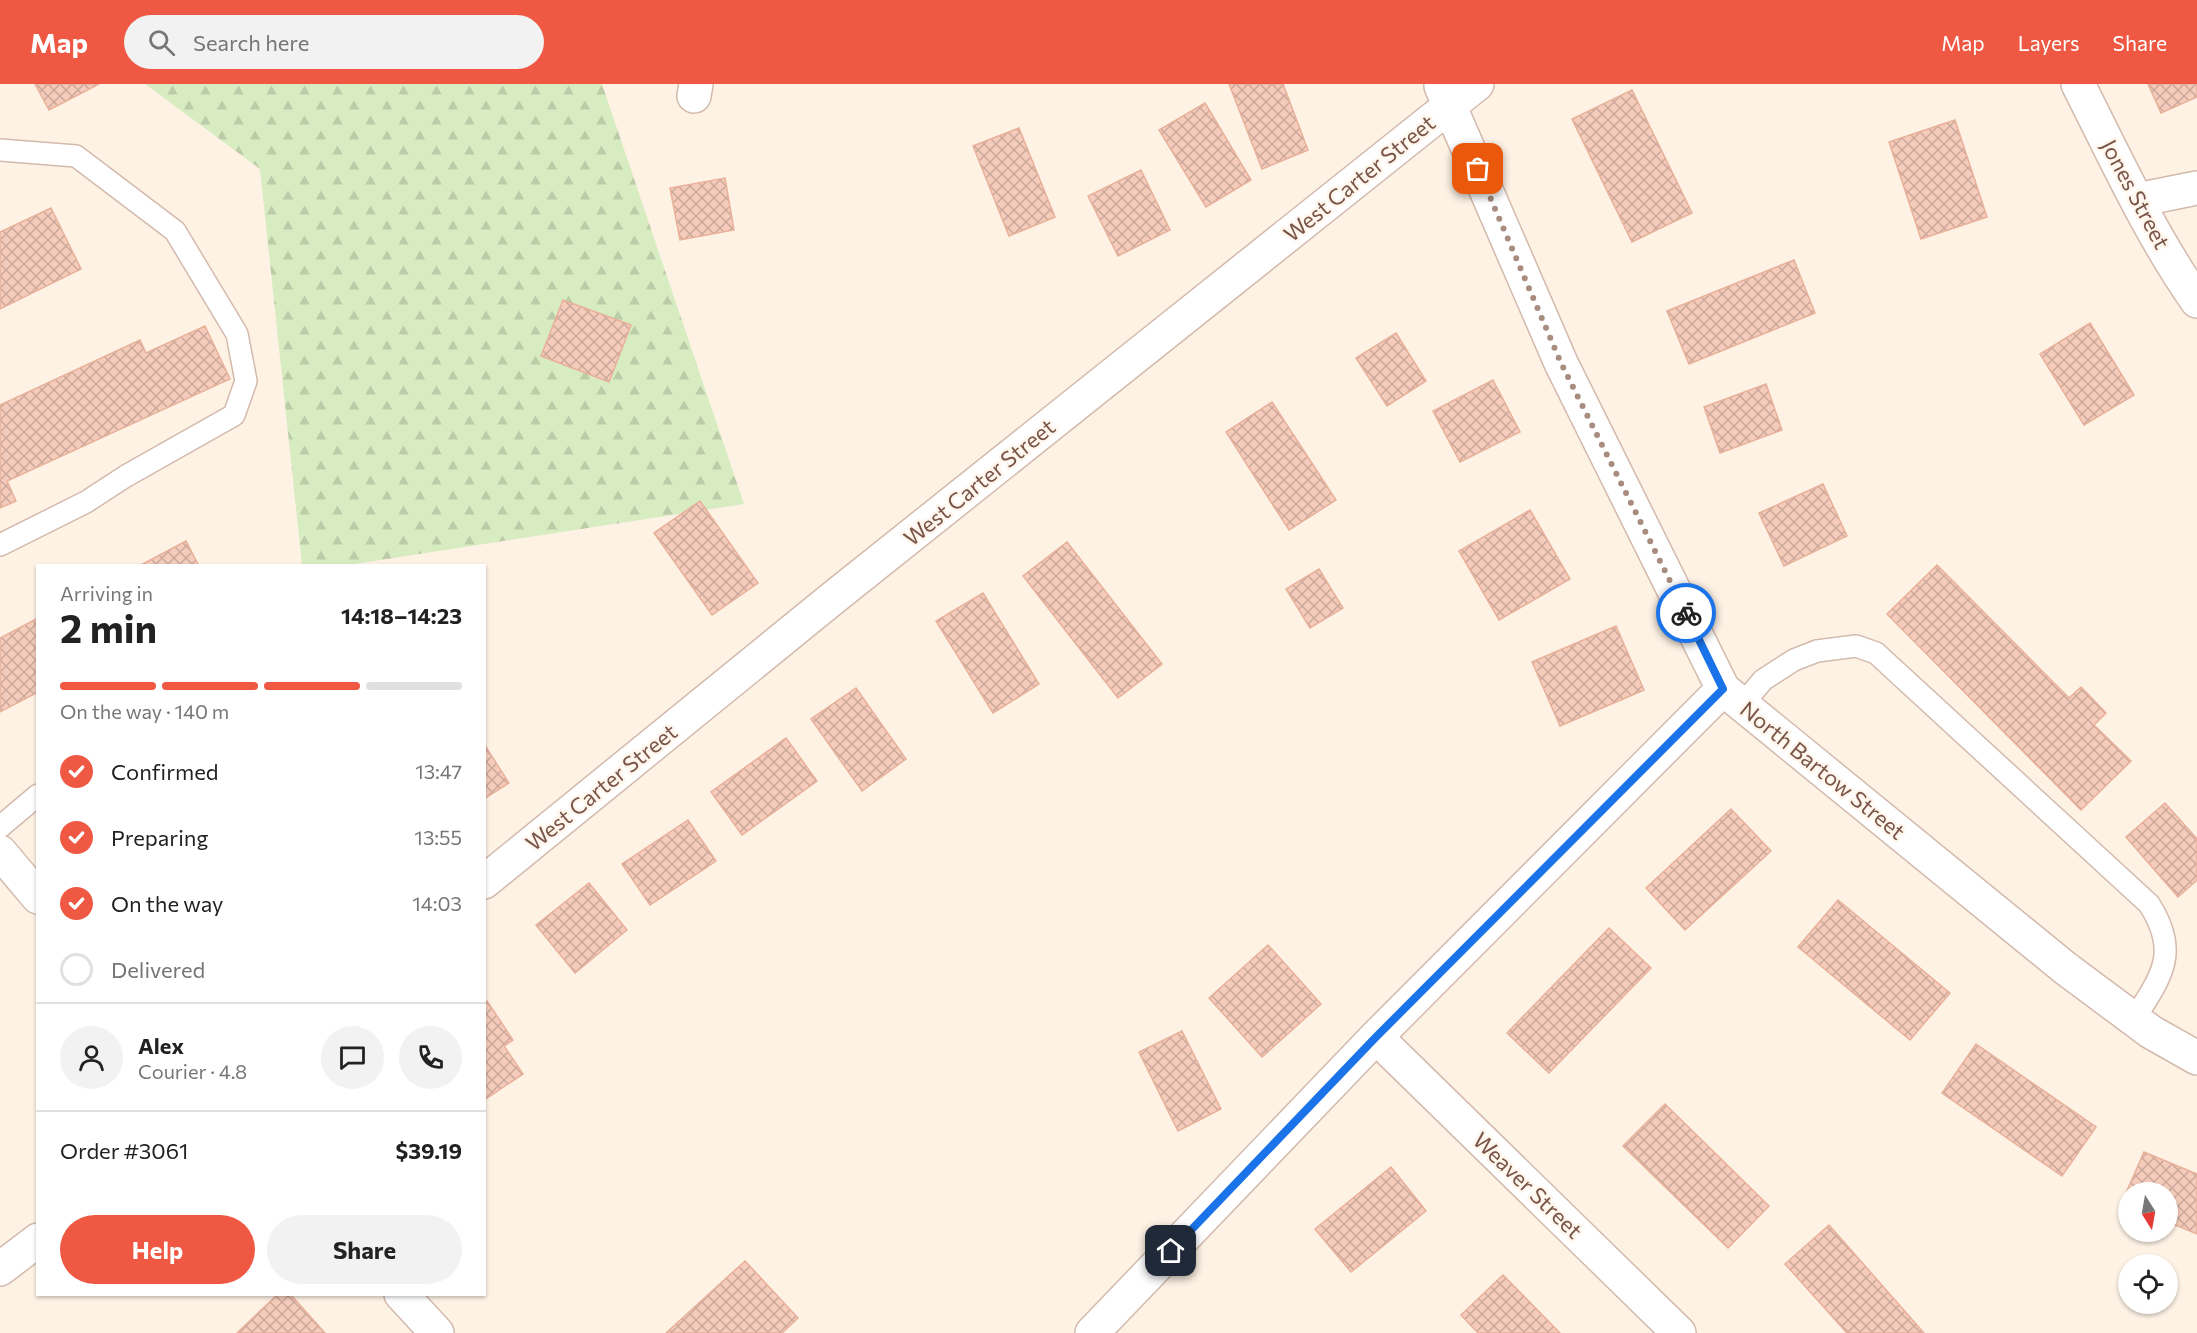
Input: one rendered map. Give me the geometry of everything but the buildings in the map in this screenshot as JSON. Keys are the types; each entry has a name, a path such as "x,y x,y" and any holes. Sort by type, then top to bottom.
{"street":[{"name":"West Carter Street","path":"486,880 852,583 1445,94 1476,84"},
{"name":"Jones Street","path":"2078,84 2137,200 2197,301"},
{"name":"North Bartow Street","path":"1445,94 1561,363 1733,697 2065,968 2151,1032 2197,1058"},
{"path":"2137,200 2197,188"},
{"path":"1092,1333 1376,1037 1733,697"},
{"path":"0,852 36,895"},
{"name":"Weaver Street","path":"1376,1037 1680,1333"},
{"path":"0,1269 36,1242"},
{"path":"403,1296 437,1333"}],"lane":[{"path":"0,150 76,156 175,231 237,334 246,381 234,415 126,476 86,502 0,545"},
{"path":"1733,697 1794,660 1817,651 1856,646 1875,653 2149,904 2161,922 2165,940 2164,966 2157,984 2134,1019"},
{"path":"0,827 36,797"}],"green space":[{"path":"145,84 602,84 744,504 354,564 302,564 260,169"}],"way so far":[{"path":"1478,169 1561,363 1686,613"}],"route":[{"path":"1171,1251 1376,1037 1723,689 1686,613"}]}
